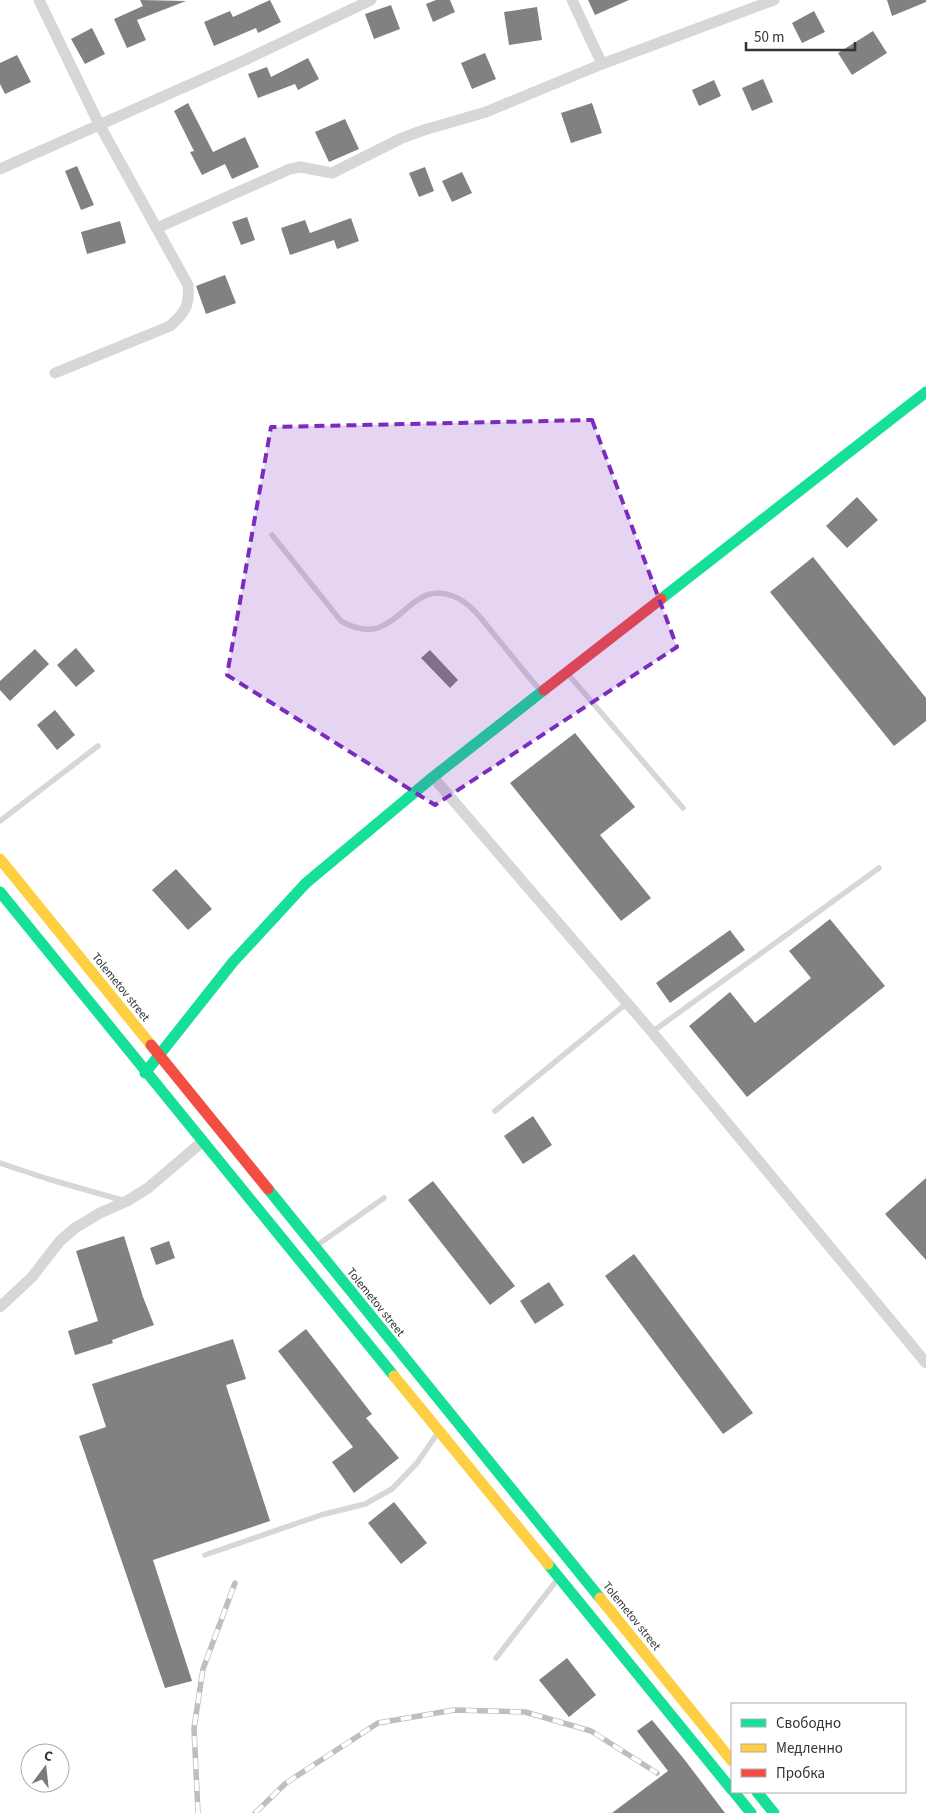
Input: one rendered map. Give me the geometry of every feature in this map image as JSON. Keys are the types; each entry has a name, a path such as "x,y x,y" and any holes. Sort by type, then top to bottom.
{"main road":[{"path":"145,1073 234,962 306,883 433,777 926,392"},
{"name":"Tolemetov street","path":"0,859 731,1760"},
{"path":"0,892 145,1073 440,1430 731,1789"},
{"path":"735,1793 751,1813"},
{"path":"758,1793 774,1813"}],"street":[{"path":"39,0 99,124 188,285 189,297 186,308 180,318 170,326 55,372"},
{"path":"0,169 243,61 371,0"},
{"path":"572,0 602,64"},
{"path":"156,228 290,170 300,167 332,173 402,138 486,112 602,64 774,0"},
{"path":"433,777 652,1032 926,1363"},
{"path":"0,1307 32,1277 60,1241 75,1228 148,1188 202,1142"}],"lane":[{"path":"272,535 341,621 352,628 368,631 386,626 420,597 439,592 455,596 471,608 542,692"},
{"path":"567,672 683,808"},
{"path":"0,821 98,746"},
{"path":"652,1032 880,868"},
{"path":"495,1110 627,1003"},
{"path":"0,1163 48,1179 127,1201"},
{"path":"314,1247 384,1198"},
{"path":"206,1555 321,1516 364,1504 392,1489 417,1463 440,1430"},
{"path":"496,1658 560,1577"}],"highlighted area":[{"path":"592,420 677,647 435,805 227,675 271,427"}],"building":[{"path":"140,0 186,1 137,20 146,40 127,48 114,19 143,6"},
{"path":"270,0 281,22 258,33 256,28 214,46 204,22 230,11 233,17"},
{"path":"436,0 450,0 455,12 433,22 426,4"},
{"path":"588,0 629,0 595,15"},
{"path":"887,0 926,0 926,2 892,16"},
{"path":"391,5 400,29 374,39 365,14"},
{"path":"537,7 542,40 509,45 504,12"},
{"path":"814,11 825,32 802,43 792,23"},
{"path":"92,28 105,54 85,64 71,39"},
{"path":"873,31 887,53 852,75 838,53"},
{"path":"485,53 496,79 472,89 461,63"},
{"path":"17,55 31,82 5,94 0,84 0,63"},
{"path":"308,58 319,79 298,90 295,84 258,98 248,74 267,67 271,77"},
{"path":"763,79 773,102 752,111 742,88"},
{"path":"714,80 721,96 699,106 692,90"},
{"path":"188,103 213,152 245,137 259,167 232,179 225,164 202,175 190,152 194,151 174,111"},
{"path":"592,103 602,133 571,143 561,113"},
{"path":"345,119 359,149 329,162 315,132"},
{"path":"77,166 94,205 81,210 65,171"},
{"path":"425,167 434,191 419,197 409,173"},
{"path":"462,172 472,193 452,202 442,181"},
{"path":"247,217 255,240 241,245 232,222"},
{"path":"351,218 359,241 337,249 334,240 290,255 281,228 305,220 310,233"},
{"path":"120,221 126,243 87,254 81,232"},
{"path":"225,275 236,303 206,314 196,286"},
{"path":"857,497 878,520 847,548 826,526"},
{"path":"813,557 926,698 926,721 894,746 770,592"},
{"path":"76,648 95,671 76,687 57,665"},
{"path":"35,649 49,664 10,701 0,690 0,681"},
{"path":"430,650 458,680 450,688 421,658"},
{"path":"55,710 75,735 57,750 37,725"},
{"path":"575,733 635,807 600,835 651,898 621,921 510,783"},
{"path":"176,869 212,909 188,930 152,890"},
{"path":"830,919 885,986 747,1097 689,1026 730,992 755,1023 811,978 789,951"},
{"path":"730,930 745,950 670,1003 656,983"},
{"path":"533,1116 552,1145 523,1164 504,1136"},
{"path":"926,1178 926,1260 885,1214"},
{"path":"433,1181 515,1286 490,1305 408,1200"},
{"path":"124,1236 154,1325 112,1340 113,1343 75,1355 68,1331 98,1321 76,1251"},
{"path":"169,1241 175,1258 156,1265 150,1248"},
{"path":"634,1254 753,1413 723,1434 605,1276"},
{"path":"549,1282 564,1305 535,1324 520,1301"},
{"path":"306,1329 372,1414 366,1418 399,1458 354,1493 332,1462 353,1447 278,1351"},
{"path":"233,1339 246,1379 226,1385 270,1521 153,1560 192,1681 165,1688 79,1436 106,1427 92,1384"},
{"path":"394,1502 427,1543 401,1564 368,1523"},
{"path":"567,1658 596,1695 569,1717 539,1680"},
{"path":"652,1720 725,1813 612,1813 668,1771 637,1731"}],"railway":[{"path":"198,1813 194,1728 203,1669 235,1583"},
{"path":"255,1813 286,1783 378,1723 454,1710 525,1712 591,1731 657,1773"}],"traffic: fast":[{"path":"661,599 926,392"},
{"path":"145,1073 233,962 306,883 433,777 544,690"},
{"path":"0,892 394,1376"},
{"path":"268,1189 600,1598"},
{"path":"548,1564 731,1789"},
{"path":"735,1793 751,1813"},
{"path":"758,1793 774,1813"}],"traffic: slow":[{"path":"0,859 151,1045"},
{"path":"394,1376 548,1564"},
{"path":"600,1598 731,1760"}],"traffic: jam":[{"path":"544,690 661,599"},
{"path":"151,1045 268,1189"}]}
